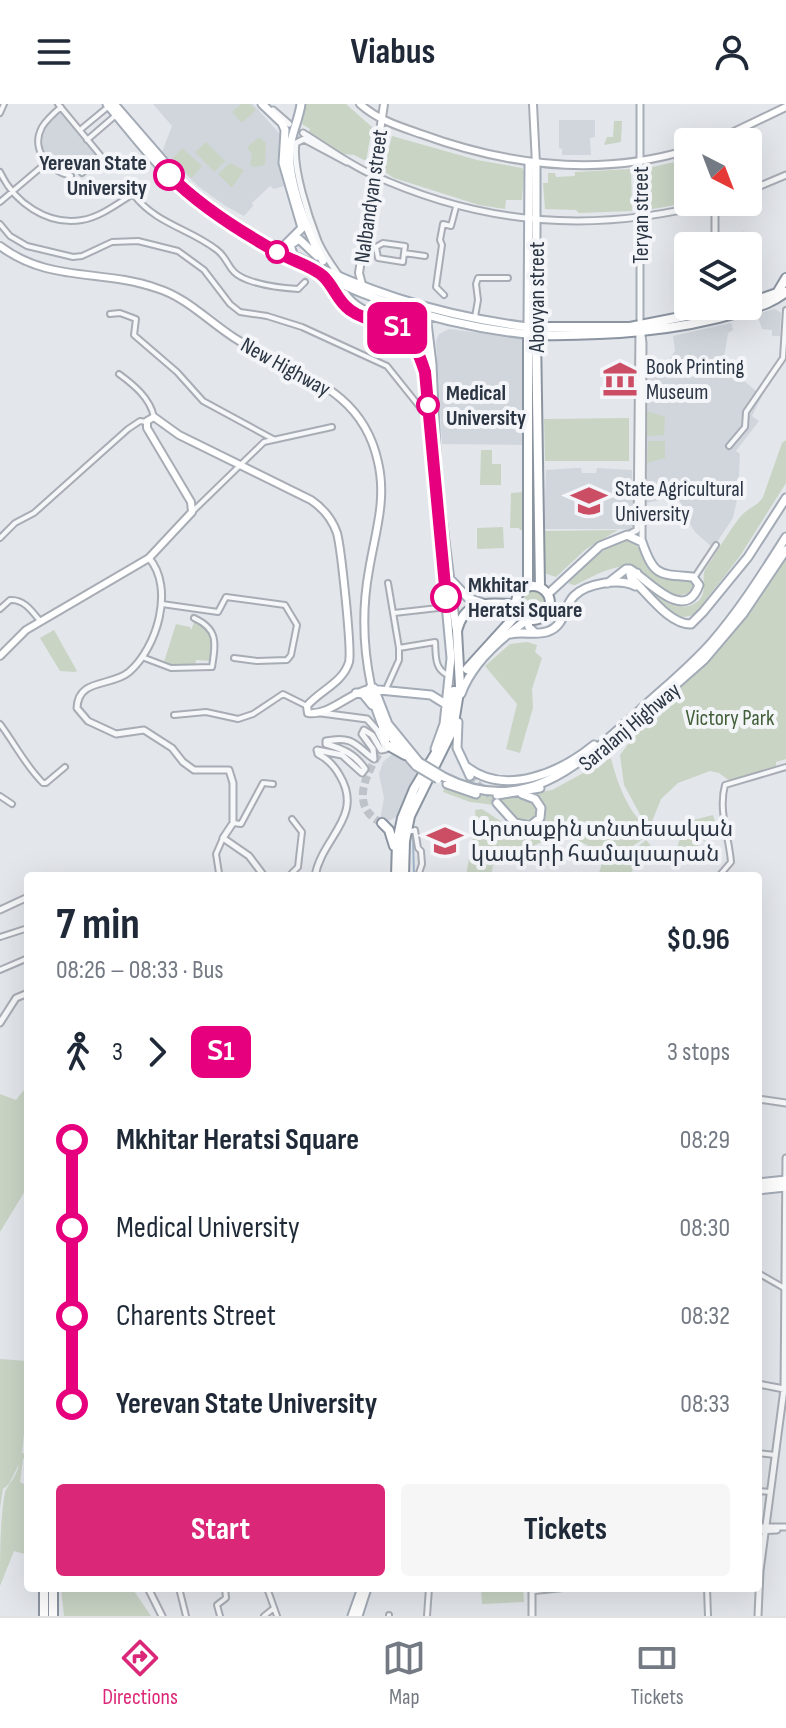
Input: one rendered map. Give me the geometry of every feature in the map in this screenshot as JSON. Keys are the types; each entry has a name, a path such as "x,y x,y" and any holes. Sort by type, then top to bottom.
{"highway":[{"path":"762,303 776,300 784,294 786,278"},
{"path":"762,298 784,294"},
{"path":"532,331 640,330 683,320"},
{"name":"Abovyan street","path":"528,586 533,490 532,331"},
{"name":"Abovyan street","path":"533,490 540,587"},
{"path":"396,872 399,832 405,809 446,736 464,669 457,631 461,618 468,610 486,604 517,608 527,620 537,620 545,615 550,604 548,594 540,587 528,586 519,592 517,608 501,637 464,669"},
{"path":"458,648 464,657 470,659 501,637"},
{"path":"404,872 406,833 415,804 452,736 457,694"},
{"path":"383,728 387,743 405,755"},
{"path":"397,857 391,834 382,823 393,822 405,809"},
{"path":"44,1592 44,1616"},
{"path":"53,1592 53,1616"}],"main road":[{"path":"264,104 284,127 283,163 302,231 292,236 281,249"},
{"path":"293,254 290,245 299,239 322,260 289,164 301,104"},
{"path":"358,104 379,120 448,144 532,164 596,164 674,153"},
{"name":"Nalbandyan street","path":"363,288 359,273 382,104"},
{"name":"Abovyan street","path":"532,331 533,104"},
{"path":"110,105 149,154 217,215 310,272 352,291 426,313 532,331"},
{"path":"110,105 181,184 281,249 344,280 426,313 439,312 532,331"},
{"path":"742,128 786,107"},
{"name":"Nalbandyan street","path":"344,280 355,273 373,175"},
{"path":"302,207 304,192"},
{"path":"291,193 302,207"},
{"name":"New Highway","path":"0,246 13,256 49,271 128,282 167,292 189,304 233,338 323,385 342,398 360,418 376,452 382,493 364,607 364,641 371,687"},
{"path":"322,276 352,312 371,321 392,325 403,332 428,372"},
{"path":"332,288 359,311 400,322"},
{"path":"428,372 418,343 400,322 354,305 345,294 411,326 422,339 428,372 438,493 457,631"},
{"path":"426,313 429,418 451,658 444,724 432,758"},
{"path":"0,656 26,630 149,558 192,512 191,502 150,434 146,422 154,417 179,435 320,506 337,534 349,661 339,678 307,706 308,713 320,712 371,687 431,695 447,705"},
{"path":"637,573 630,576 675,622 685,624 696,620 748,557 786,498"},
{"path":"548,594 600,546 627,535 642,542 646,555 658,571 669,577 694,578 698,581 698,590 690,597 677,600 656,591 637,573 626,569 608,583"},
{"name":"Saralanj Highway","path":"443,779 477,789 500,791 520,789 567,772 713,640 786,537"},
{"name":"Saralanj Highway","path":"371,687 383,728 405,755 443,779 475,794 506,796 549,785 577,771 666,695 719,644 786,550"},
{"path":"450,579 468,598 486,604"},
{"path":"501,637 516,632 544,633 557,626 577,593 608,583 628,582 644,591"},
{"path":"470,776 462,763 456,739 457,694 470,673 501,637 527,620 535,633"},
{"path":"431,695 443,690 450,678"},
{"name":"Saralanj Highway","path":"371,687 388,724 418,764"},
{"path":"356,693 364,695 375,709"},
{"path":"462,763 489,778 523,779 566,765 618,729"},
{"path":"497,803 517,825 532,825 540,818 541,808 532,797 520,793"},
{"path":"762,1183 786,1180"},
{"path":"762,1190 786,1187"},
{"path":"355,1616 363,1592"}],"street":[{"path":"0,113 4,104"},
{"path":"264,104 289,124"},
{"name":"Teryan street","path":"640,104 642,542"},
{"path":"80,131 110,105"},
{"path":"71,176 61,174 46,163 39,148 39,136 46,120 59,106 101,156 82,173"},
{"path":"87,140 116,114"},
{"path":"344,280 319,243 304,192 295,158 296,143 302,136 373,175 456,207 532,220 594,221 640,218 674,211"},
{"path":"0,202 46,163"},
{"path":"0,172 12,192 25,205 43,214 71,220 92,217 133,194 147,212 214,248 229,269 247,280 277,288 296,289 305,282"},
{"path":"762,185 786,175"},
{"path":"444,295 436,287 442,245 440,240 443,224 451,226 456,207"},
{"path":"0,224 10,236 27,246 73,257 112,242 138,241 178,251 204,270 240,312 267,316 302,327 387,366 429,418"},
{"path":"364,244 376,247 383,243 405,246 403,262 378,258 376,247"},
{"path":"404,253 425,256"},
{"path":"474,320 478,278 508,278"},
{"path":"439,312 442,302"},
{"path":"729,446 745,427 746,412 783,358 786,310"},
{"path":"110,314 120,313 136,319 134,335 168,364 203,401 273,439"},
{"name":"Teryan street","path":"627,535 637,530 640,330"},
{"path":"119,374 136,387 152,407 154,417"},
{"path":"0,538 15,523 34,513 128,429 140,421 146,422"},
{"path":"192,512 264,442 332,427"},
{"path":"694,578 716,545"},
{"path":"149,558 158,567 162,604 158,623 142,657 124,676 87,688 79,695 77,708 88,721 116,734 144,730 172,748 194,770 229,770 233,783 233,823 216,854 219,872"},
{"path":"386,689 399,660 388,583"},
{"path":"162,604 218,612 226,597 235,596 285,605 297,625 291,655 282,661 234,658"},
{"path":"0,609 10,600 17,600 40,621"},
{"path":"393,613 447,607"},
{"path":"142,657 171,668 212,667 212,630 209,625 194,618"},
{"path":"399,648 435,642 437,664 450,678"},
{"path":"174,715 206,712 238,719 253,714 283,694 307,706"},
{"path":"316,872 323,852 345,817 349,799 349,792 336,768 317,750 342,755 362,773 365,769 355,756 342,748 326,744 326,740 355,743 373,760 373,749 362,734 365,730 381,750 386,749 377,730 367,719 320,712"},
{"path":"0,724 13,739 22,760 43,783 65,767"},
{"path":"722,872 731,862 721,806 725,785 786,767"},
{"path":"233,823 241,824 248,817 263,783 273,784"},
{"path":"0,796 12,804"},
{"path":"292,819 302,832 298,867 293,872"},
{"path":"406,833 415,830 417,834 422,864 419,872"},
{"path":"223,838 249,856 261,872"},
{"path":"0,910 24,899"},
{"path":"0,937 24,929"},
{"path":"0,970 24,960"},
{"path":"0,1023 16,998 24,995"},
{"path":"762,1100 786,1103"},
{"path":"762,1591 770,1492 785,1389 786,1158"},
{"path":"762,1275 786,1289"},
{"path":"762,1385 785,1389"},
{"path":"762,1555 786,1398"},
{"path":"762,1453 775,1455"},
{"path":"762,1491 770,1492"},
{"path":"762,1529 786,1529"},
{"path":"150,1592 162,1616"},
{"path":"181,1592 186,1616"},
{"path":"220,1616 217,1605 226,1598 225,1592"},
{"path":"269,1592 277,1616"},
{"path":"427,1616 429,1592"},
{"path":"533,1592 533,1616"},
{"path":"707,1592 708,1616"},
{"path":"759,1592 760,1616"},
{"path":"760,1616 762,1592"},
{"path":"264,1616 274,1608"}],"shaded area":[{"name":"Yerevan State University","path":"153,104 253,104 279,133 278,165 284,186 274,189 270,186 252,203 253,206 244,216 224,205 198,186 162,152 172,126"},
{"path":"60,112 95,155 71,174 61,172 50,163 42,149 43,130"},
{"path":"559,120 595,120 595,137 590,138 591,155 562,155"},
{"path":"775,309 781,313 780,336 772,336 772,330 762,329 759,320 762,320 762,313"},
{"path":"731,323 733,330 728,333 723,363 762,396 752,416 759,421 736,451 740,454 738,495 733,518 713,548 695,532 689,515 676,496 647,503 647,382 648,371 668,367 668,361 675,351 673,336"},
{"path":"449,329 523,340 524,445 442,444 436,341 439,334"},
{"name":"State Agricultural University","path":"581,468 582,473 596,473 597,468 632,470 633,529 544,529 546,470"},
{"path":"396,751 420,774 396,817 387,822 380,820 384,798 379,774 383,762"}],"green space":[{"path":"241,104 250,104 256,110 242,123 232,112"},
{"path":"306,104 346,104 372,127 366,161 342,154 309,132 310,129 302,124"},
{"path":"614,121 622,121 621,142 604,145 607,137 613,137"},
{"path":"392,136 477,160 522,168 522,200 506,200 505,209 479,205 394,178 383,171"},
{"path":"259,137 266,143 265,165 254,167 250,165 252,155 247,147"},
{"path":"206,142 225,161 214,172 195,152"},
{"path":"182,148 202,166 192,178 172,159"},
{"path":"674,162 674,205 647,210 648,168"},
{"path":"230,163 244,170 232,188 218,174"},
{"path":"631,169 632,211 579,213 576,210 545,209 543,183 548,183 548,173 555,173 556,177 575,176 575,172"},
{"path":"647,411 665,417 664,435 647,436"},
{"path":"629,418 629,461 545,461 544,419"},
{"path":"786,440 786,483 740,556 695,614 680,616 667,610 645,587 677,606 689,606 700,599 705,570 740,518 763,497 782,443"},
{"path":"648,441 665,441 665,458 647,463"},
{"path":"481,450 492,450 492,464 501,464 501,485 480,485"},
{"path":"524,492 523,530 510,528 511,493"},
{"path":"503,527 504,548 477,549 477,528"},
{"path":"618,530 586,549 556,577 544,573 544,531"},
{"path":"633,539 652,568 675,579 689,578 695,585 693,592 674,597 643,572 623,566 575,585 569,584 598,554 615,544"},
{"name":"Victory Park","path":"786,559 786,759 776,762 776,768 730,781 710,771 678,783 661,799 646,837 621,854 601,853 563,832 493,865 492,872 467,872 477,830 475,810 482,809 513,828 532,831 543,818 542,804 534,793 552,790 611,758 624,796 648,829 624,785 620,755 648,718 713,656"},
{"path":"533,590 542,594 546,603 542,612 533,616 524,612 520,603 524,594"},
{"path":"195,620 208,626 212,636 212,661 196,660 195,667 163,665 176,624 190,627 191,630"},
{"path":"54,630 77,671 60,671 40,638"},
{"path":"527,642 537,645 535,652 542,658 532,689 533,708 520,753 506,749 517,704 485,666 510,644"},
{"path":"445,786 478,796 528,797 537,803 539,814 532,823 522,824 495,805 470,802 443,792"},
{"path":"713,815 719,834 704,841 689,821"},
{"path":"686,822 702,844 680,854 676,850"},
{"path":"646,840 652,847 631,872 599,872 604,857 623,859"},
{"path":"24,1090 24,1193 0,1232 0,1094 16,1100"},
{"path":"0,1359 24,1361 24,1459 20,1482 24,1484 24,1554 14,1551 0,1586 3,1502 19,1464 3,1489 0,1508"},
{"path":"61,1592 135,1592 151,1616 64,1616"},
{"path":"481,1592 523,1592 524,1602 482,1604"}],"waterway":[{"path":"413,838 414,872"}],"tunnel":[{"path":"323,261 345,294"},
{"path":"305,282 309,274"},
{"path":"382,823 371,816 363,797 367,776 384,746"},
{"path":"470,776 497,803"}],"bus line":[{"name":"Տ1","path":"169,175 217,215 322,276 352,312 371,321 392,325 403,332 415,347 425,372 446,597"}],"place":[{"name":"Yerevan State University","path":"169,175"},
{"name":"Book Printing Museum","path":"620,379"},
{"name":"Medical University","path":"428,405"},
{"name":"State Agricultural University","path":"589,501"},
{"name":"Mkhitar Heratsi Square","path":"446,597"},
{"name":"Արտաքին տնտեսական կապերի համալսարան","path":"445,841"}]}
